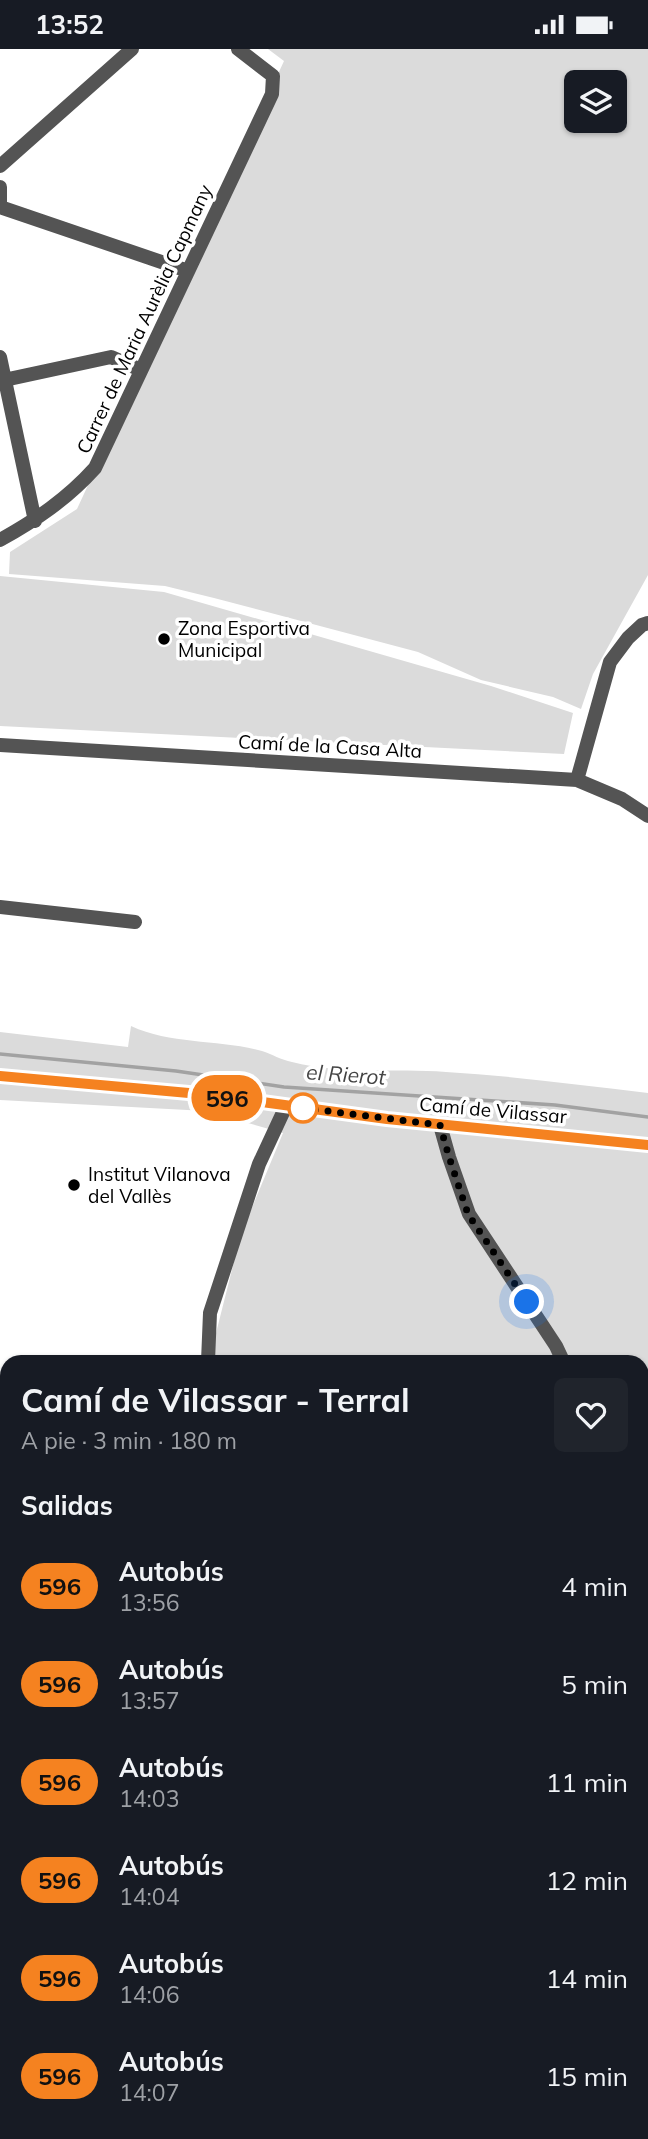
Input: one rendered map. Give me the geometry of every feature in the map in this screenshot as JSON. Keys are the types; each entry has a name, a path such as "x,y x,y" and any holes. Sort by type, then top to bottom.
{"street":[{"path":"0,166 132,49"},
{"name":"Carrer de Maria Aurèlia Capmany","path":"0,540 35,521 73,492 95,468 272,94 273,75 238,49"},
{"path":"0,187 0,205 188,271"},
{"path":"0,357 2,380 35,521"},
{"path":"2,380 111,358 141,370"},
{"path":"577,780 610,662 628,638 648,623"},
{"name":"Camí de la Casa Alta","path":"0,745 577,780 622,799 647,815"},
{"path":"0,907 135,922"},
{"name":"Camí de Vilassar","path":"0,1076 211,1095 440,1125 648,1145"},
{"path":"208,1355 210,1313 259,1164 286,1106"},
{"path":"440,1125 468,1214 560,1355"}],"shaded area":[{"path":"268,49 648,49 648,575 593,674 581,709 553,697 481,680 418,652 165,586 9,574 10,552 77,509 284,61"},
{"name":"Zona Esportiva Municipal","path":"0,576 164,592 491,686 573,713 564,754 0,726"},
{"path":"131,1026 179,1039 246,1047 311,1066 471,1074 648,1093 648,1355 215,1355 214,1341 241,1234 283,1133 206,1111 0,1100 0,1032 128,1047"}],"waterway":[{"name":"el Rierot","path":"0,1054 176,1071 284,1087 555,1105 648,1117"}],"bus line":[{"name":"596","path":"0,1076 211,1095 387,1119 648,1145"}],"place":[{"name":"Zona Esportiva Municipal","path":"164,639"},
{"name":"Institut Vilanova del Vallès","path":"74,1185"}],"route":[{"path":"303,1108 440,1125 468,1214 527,1302"}]}
